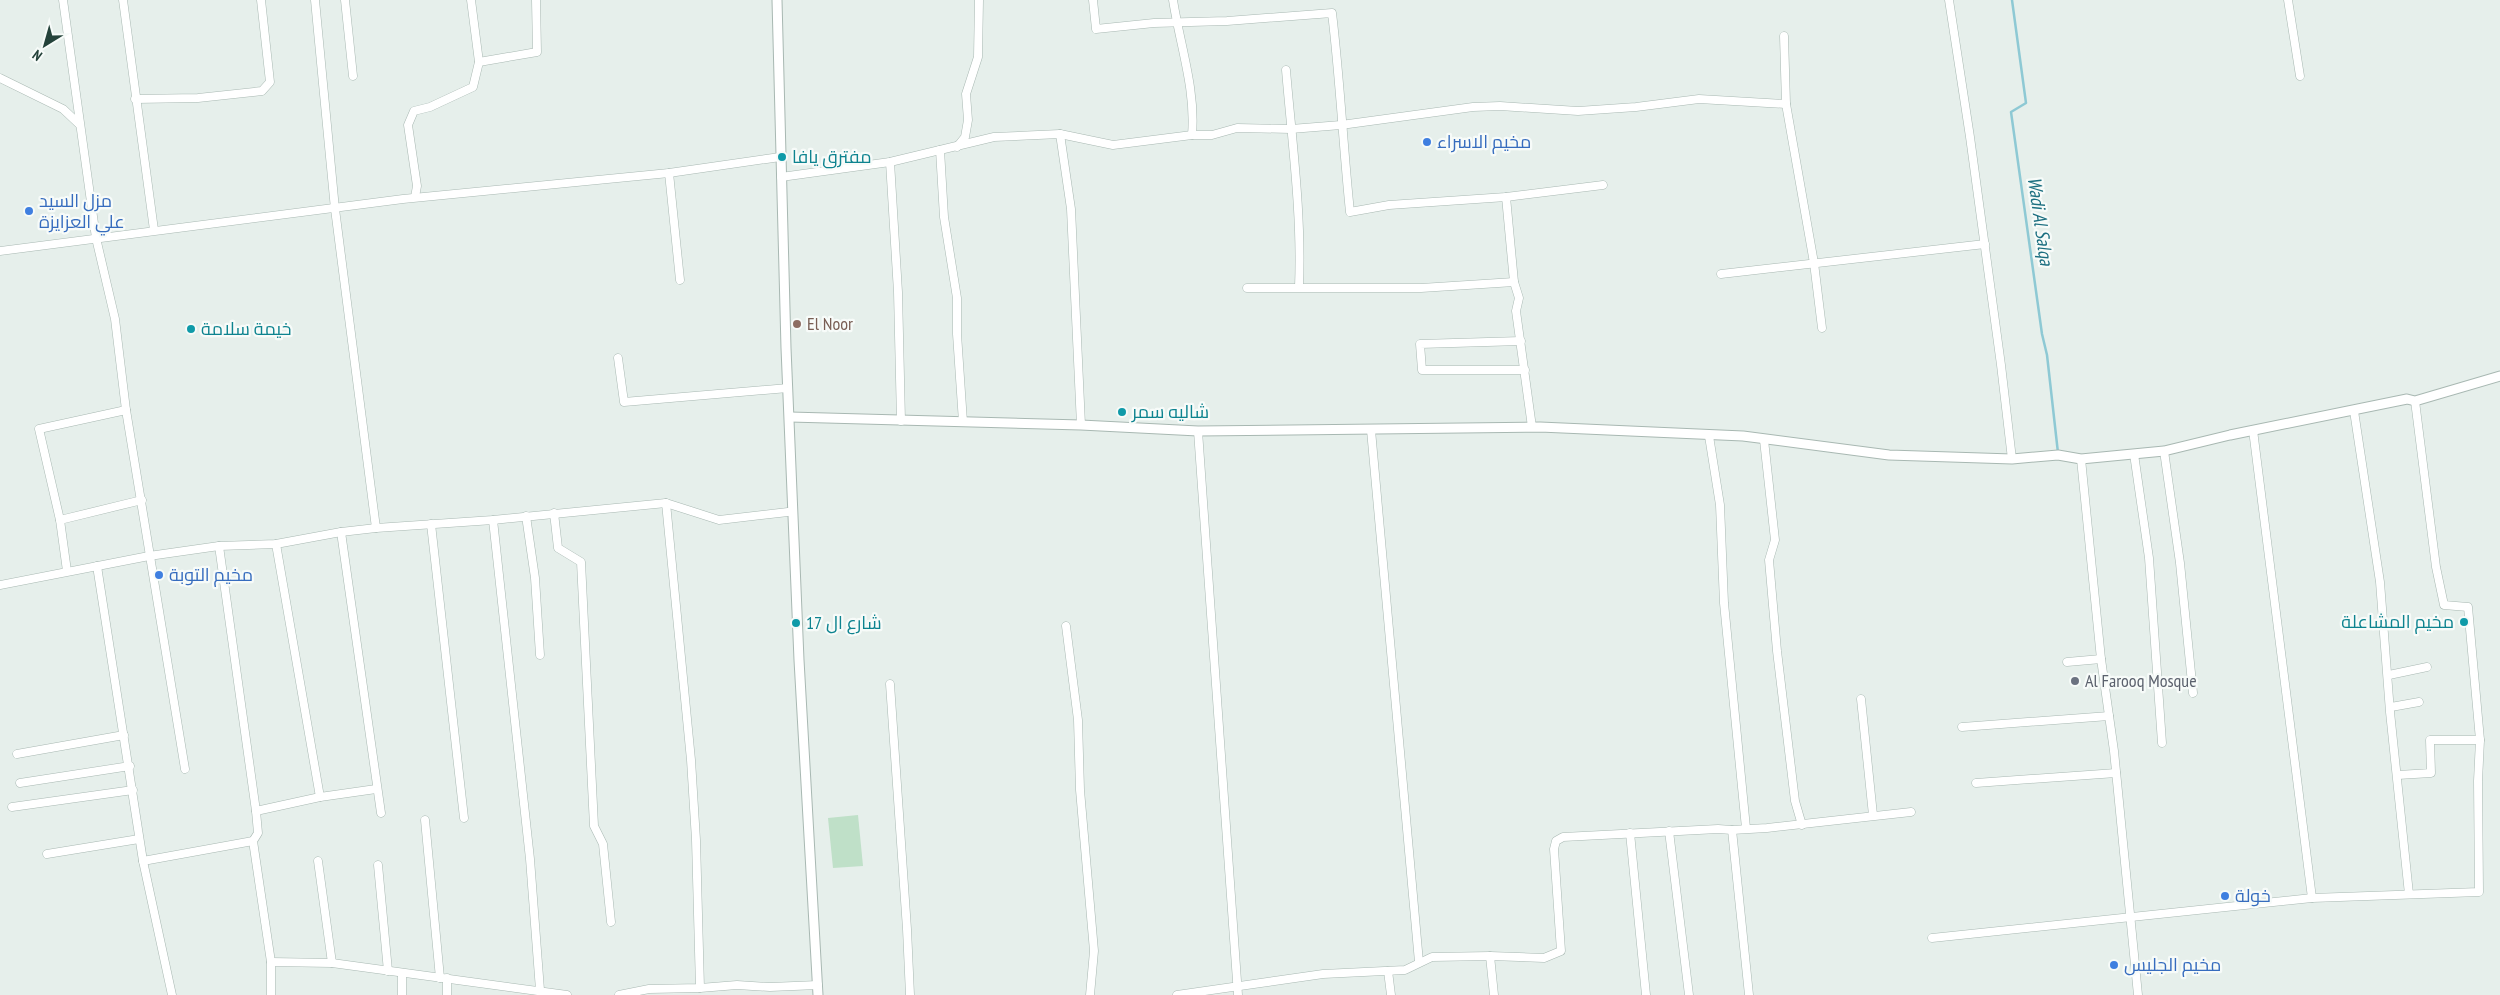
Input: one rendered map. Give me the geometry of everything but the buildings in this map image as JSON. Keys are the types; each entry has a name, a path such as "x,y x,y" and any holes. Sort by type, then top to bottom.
{"street":[{"path":"63,0 96,238 115,319 126,410 185,769"},
{"path":"123,0 154,230"},
{"path":"136,100 198,98 262,92 270,82 261,0"},
{"path":"315,0 335,209 376,528"},
{"path":"345,0 353,76"},
{"path":"415,198 417,186 408,126 414,111 430,107 473,87 479,62 471,0"},
{"path":"479,62 537,52 536,0"},
{"path":"776,0 788,388 800,666 818,995"},
{"path":"957,147 965,137 968,120 966,94 978,57 979,0"},
{"path":"1093,0 1096,29 1177,22 1227,21 1332,13 1339,72 1341,125 1350,212 1429,201 1506,197 1603,184"},
{"path":"1173,0 1187,65 1194,112 1192,135"},
{"path":"1949,0 1985,244 2012,459"},
{"path":"2288,0 2300,76"},
{"path":"1784,36 1786,104 1814,263 1822,328"},
{"path":"1286,70 1301,237 1299,287"},
{"path":"0,78 63,109 79,124"},
{"path":"781,177 890,162 994,137 1060,134 1113,145 1192,135 1212,135 1237,128 1291,129 1341,125 1473,107 1500,106 1578,111 1636,108 1698,99 1786,104"},
{"path":"1060,134 1071,209 1081,425"},
{"path":"940,150 944,218 957,298 957,334 963,422"},
{"path":"0,251 415,198 669,173 780,157"},
{"path":"890,162 898,292 901,421"},
{"path":"669,173 680,280"},
{"path":"1506,197 1514,282 1519,298 1516,311 1532,427"},
{"path":"1721,274 1985,244"},
{"path":"1247,288 1421,288 1514,282"},
{"path":"1520,340 1420,344 1422,370 1525,370"},
{"path":"618,358 624,402 788,388"},
{"path":"790,417 1081,425 1198,431 1532,427 1743,436 1889,455 2012,459 2058,455 2081,459 2164,451 2253,430 2407,399 2415,401 2500,376"},
{"path":"1932,938 2312,898 2480,892 2478,781 2480,740 2468,607 2444,605 2436,567 2415,401"},
{"path":"67,571 60,520 39,429 126,410"},
{"path":"2354,411 2380,582 2409,894"},
{"path":"1371,430 1419,962"},
{"path":"2253,430 2312,898"},
{"path":"1198,431 1238,995"},
{"path":"1709,436 1720,505 1724,603 1746,828"},
{"path":"1764,440 1775,540 1769,560 1777,651 1795,801 1802,825"},
{"path":"2164,451 2180,564 2193,692"},
{"path":"2134,454 2149,558 2162,743"},
{"path":"2081,459 2101,659 2116,773 2138,995"},
{"path":"60,520 142,500"},
{"path":"666,503 696,840 700,988"},
{"path":"0,585 149,556 219,546 276,544 341,532 376,528 493,520 666,503 718,520 788,512"},
{"path":"554,513 558,548 581,562 594,826 603,844 611,922"},
{"path":"526,516 535,578 540,655"},
{"path":"493,520 544,992"},
{"path":"431,524 464,818"},
{"path":"341,532 376,789 381,813"},
{"path":"276,544 320,797"},
{"path":"219,546 256,811 258,833 253,842 271,962 271,995"},
{"path":"97,566 130,766 143,862 172,995"},
{"path":"1066,626 1078,720 1080,790 1094,951 1090,995"},
{"path":"2067,662 2101,659"},
{"path":"2389,675 2427,667"},
{"path":"890,684 910,995"},
{"path":"1861,699 1873,815"},
{"path":"2392,707 2420,702"},
{"path":"1962,727 2109,716"},
{"path":"17,754 124,735"},
{"path":"2398,775 2431,773 2430,740 2480,740"},
{"path":"20,783 130,766"},
{"path":"1976,783 2116,773"},
{"path":"256,811 320,797 376,789"},
{"path":"12,807 133,790"},
{"path":"1176,995 1323,974 1405,970 1432,957 1490,956 1544,958 1561,951 1554,849 1556,841 1563,837 1802,825 1873,815 1911,812"},
{"path":"425,820 447,995"},
{"path":"1732,830 1749,995"},
{"path":"1669,831 1689,995"},
{"path":"1630,834 1646,995"},
{"path":"47,854 140,839"},
{"path":"143,862 253,842"},
{"path":"318,861 332,963"},
{"path":"378,865 388,971"},
{"path":"1490,956 1494,995"},
{"path":"271,962 332,963 567,995"},
{"path":"1388,971 1391,995"},
{"path":"402,973 402,995"},
{"path":"619,995 737,985 770,991 818,985"}],"green space":[{"path":"858,815 863,866 833,868 828,818"}],"waterway":[{"name":"Wadi Al Salqa","path":"2012,0 2026,103 2011,112 2042,334 2047,355 2058,453"}],"place":[{"name":"مخيم الاسراء","path":"1427,142"},
{"name":"مفترق يافا","path":"782,157"},
{"name":"مزل السيد علي العزايزة","path":"29,211"},
{"name":"El Noor","path":"797,324"},
{"name":"خيمة سلامة","path":"191,329"},
{"name":"شاليه سمر","path":"1122,412"},
{"name":"مخيم التوبة","path":"159,575"},
{"name":"مخيم المشاعلة","path":"2464,622"},
{"name":"شارع ال 17","path":"796,623"},
{"name":"Al Farooq Mosque","path":"2075,681"},
{"name":"خولة","path":"2225,896"},
{"name":"مخيم الجليس","path":"2114,965"}]}
